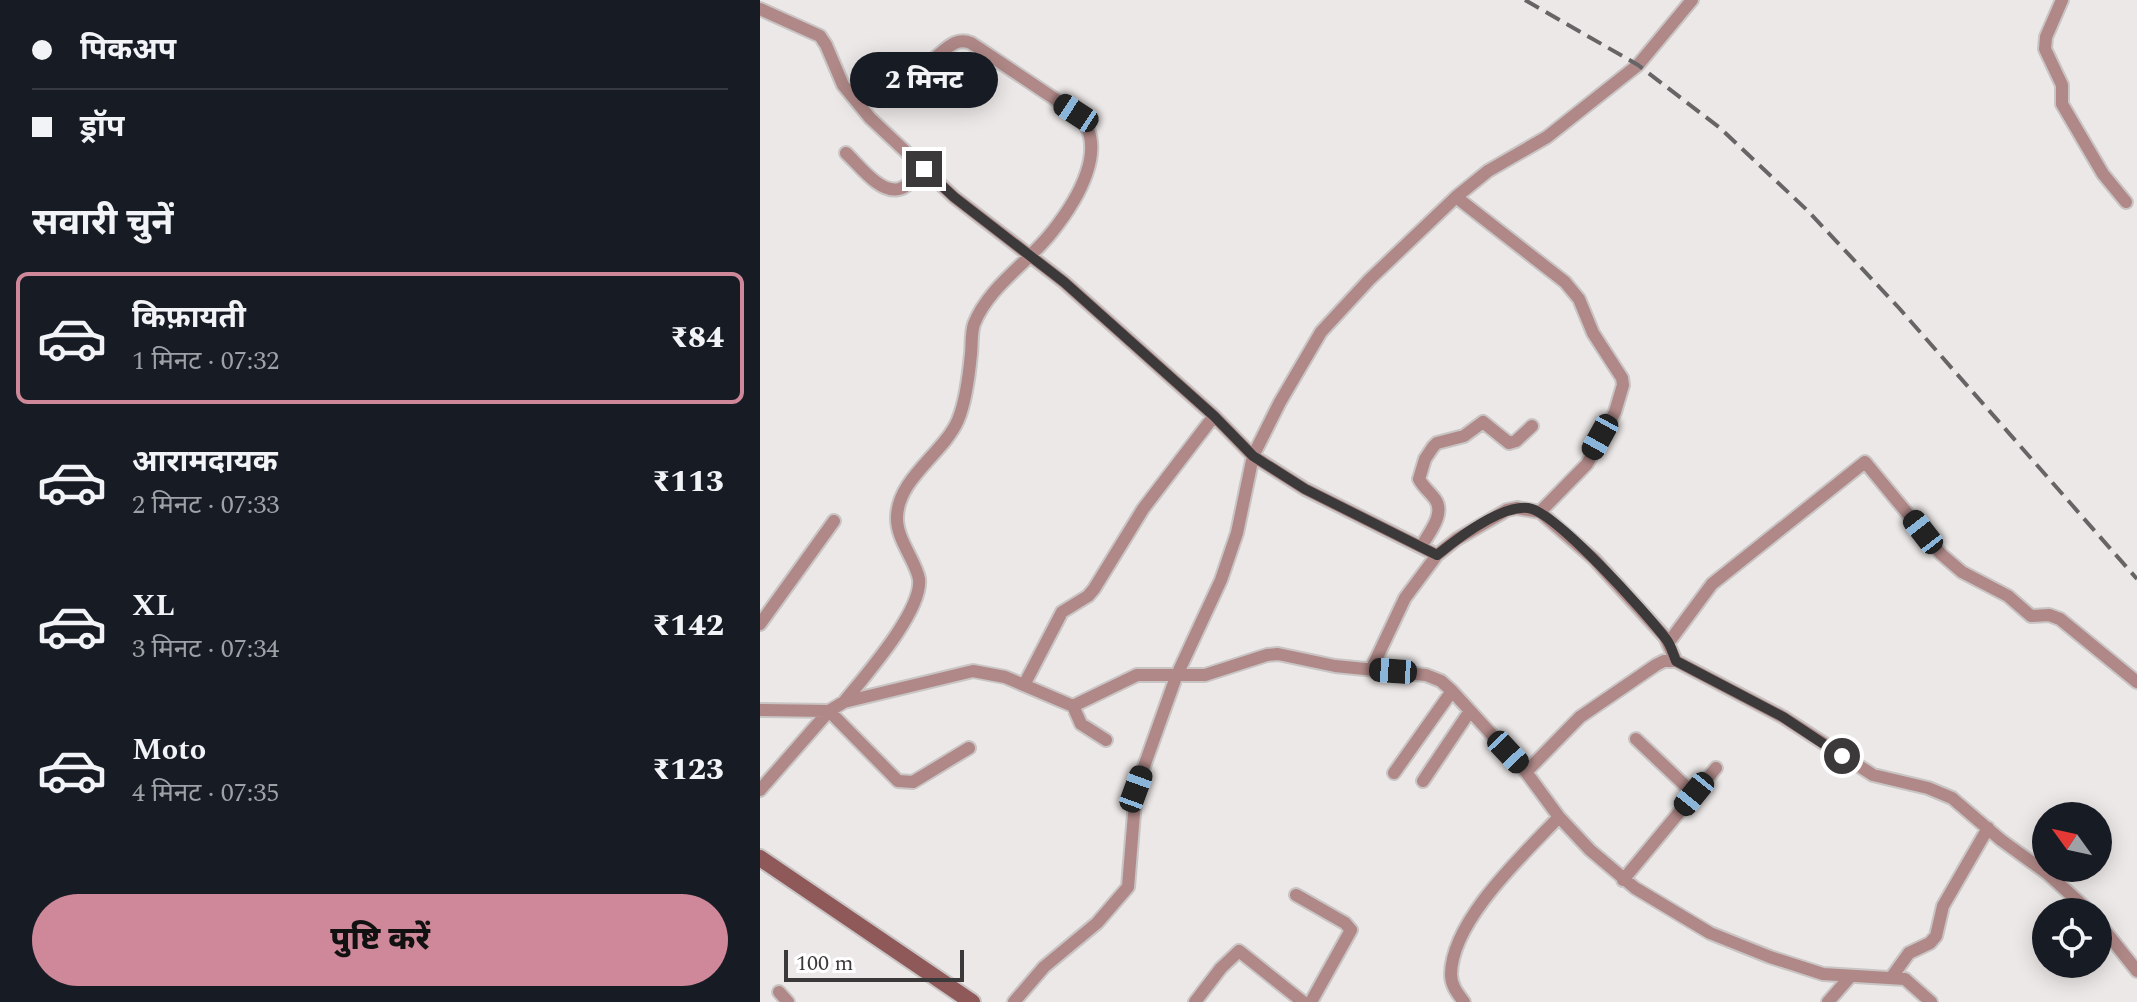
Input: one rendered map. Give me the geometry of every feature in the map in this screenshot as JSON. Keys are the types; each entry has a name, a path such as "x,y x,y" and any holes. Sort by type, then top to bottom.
{"street":[{"path":"1014,1002 1044,967 1097,923 1128,887 1136,789 1176,677 1225,569 1237,533 1253,456 1321,332 1369,280 1456,197 1488,171 1547,137 1638,65 1692,0"},
{"path":"2062,0 2046,37 2045,49 2062,85 2062,104 2098,167 2126,202"},
{"path":"760,9 820,36 843,85 870,118 954,197 1032,255 1214,416 1253,456 1305,489 1437,555"},
{"path":"844,702 896,636 917,594 919,579 905,551 897,516 905,491 958,421 970,370 974,325 995,290 1054,230 1090,165 1091,131 1076,113 971,43 963,40 955,42 936,57"},
{"path":"846,153 887,189 902,189 924,169"},
{"path":"1456,197 1565,282 1579,299 1600,345 1622,378 1615,412 1587,464 1540,512"},
{"path":"1024,685 1062,612 1094,589 1143,509 1214,416"},
{"path":"1421,547 1439,510 1435,499 1419,479 1425,459 1433,447 1437,443 1464,436 1483,422 1509,443 1516,441 1532,426"},
{"path":"1669,642 1712,584 1865,462 1941,554 1962,572 2040,616 2060,619 2137,682"},
{"path":"1371,670 1405,598 1437,555 1457,539 1507,510 1528,508 1540,512 1594,559 1632,598 1669,642 1676,661"},
{"path":"760,624 834,521"},
{"path":"1073,706 1137,675 1176,677 1223,671 1278,654 1335,666 1426,675 1441,681 1452,691 1526,772 1559,817 1623,880 1710,933 1810,971 1849,978 1891,978 1910,982 1931,1002"},
{"path":"1526,772 1592,708 1656,665 1676,661 1783,717 1873,775 1941,792 1962,805 2075,898"},
{"path":"760,790 829,711 844,702 973,671 1005,677 1073,706 1081,724 1106,740"},
{"path":"1394,773 1452,691"},
{"path":"760,710 829,711 898,781 913,782 969,748"},
{"path":"1423,781 1470,711"},
{"path":"1636,739 1694,794"},
{"path":"1623,880 1716,768"},
{"path":"1464,1002 1455,991 1451,974 1466,929 1500,880 1559,817"},
{"path":"1891,978 1909,953 1930,943 1936,936 1943,906 1988,828"},
{"path":"760,858 972,1002"},
{"path":"1296,895 1345,923 1351,930 1311,1002"},
{"path":"2112,940 2137,971"},
{"path":"1195,1002 1221,968 1239,951 1303,1002"},
{"path":"1828,1002 1849,978"}],"railway":[{"path":"1525,0 1638,65 1720,128 1808,211 1899,308 2137,579"}],"route":[{"path":"924,169 954,197 1064,282 1214,416 1253,456 1345,511 1437,555 1457,539 1507,510 1528,508 1540,512 1594,559 1632,598 1669,642 1676,661 1783,717 1842,756"}]}
